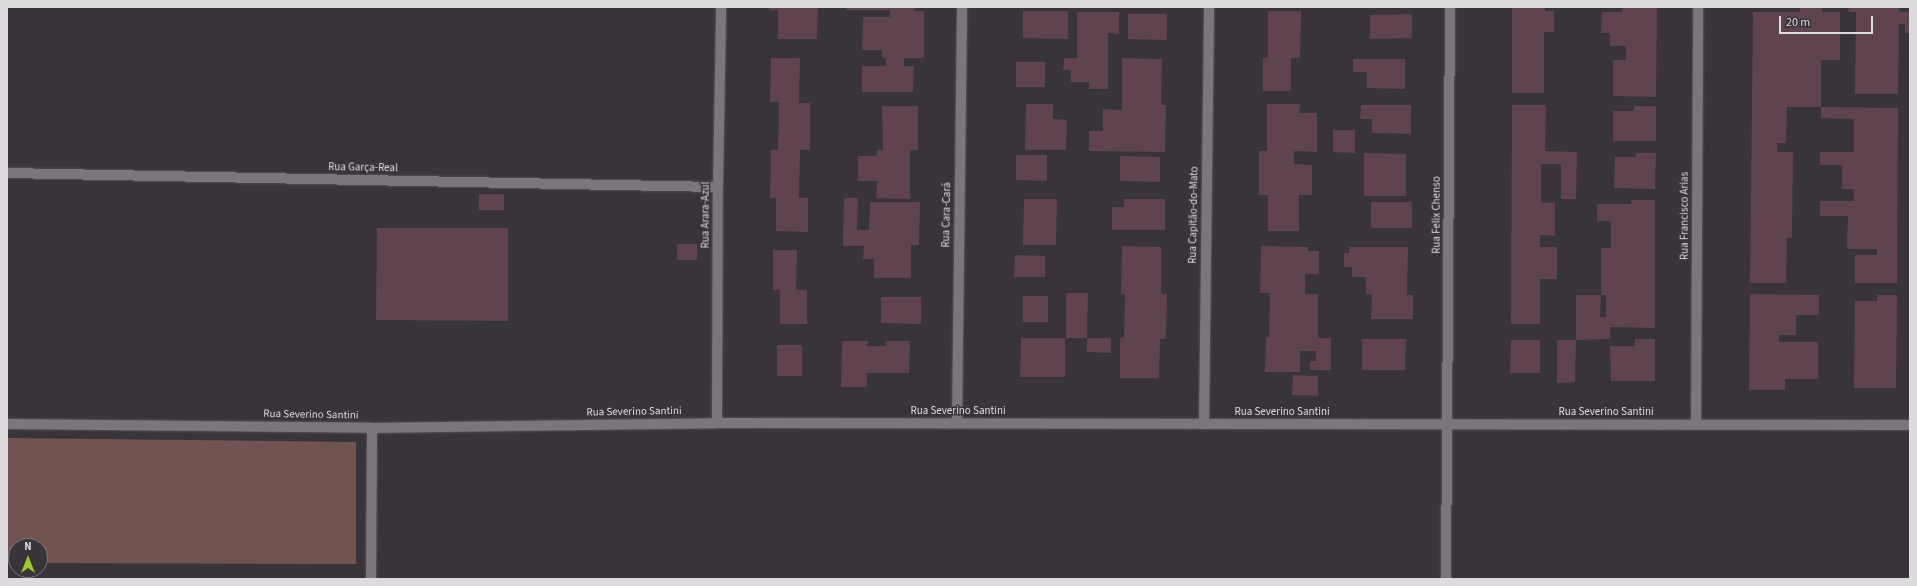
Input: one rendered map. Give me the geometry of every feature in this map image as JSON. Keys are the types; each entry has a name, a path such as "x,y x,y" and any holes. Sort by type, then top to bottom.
{"street":[{"name":"Rua Arara-Azul","path":"717,423 718,187 721,7"},
{"name":"Rua Cara-Cará","path":"957,423 962,7"},
{"name":"Rua Capitão-do-Mato","path":"1204,424 1209,7"},
{"name":"Rua Felix Chenso","path":"1446,579 1450,7"},
{"name":"Rua Francisco Arias","path":"1696,424 1698,7"},
{"name":"Rua Garça-Real","path":"7,173 718,187"},
{"name":"Rua Severino Santini","path":"7,424 372,428 717,423 1910,425"},
{"path":"371,579 372,428"}],"shaded area":[{"path":"7,438 356,442 356,564 48,563 48,538 8,538 7,563"}],"building":[{"path":"769,7 818,7 817,39 778,39 778,10 769,10"},
{"path":"846,7 915,7 914,11 924,11 924,58 904,58 904,66 914,66 913,92 862,92 862,66 886,66 886,58 882,58 882,50 862,50 863,17 890,17 890,10 846,10"},
{"path":"1512,7 1545,7 1545,11 1554,11 1554,32 1544,32 1544,93 1512,93"},
{"path":"1622,7 1657,7 1656,97 1613,96 1613,60 1626,60 1626,46 1610,46 1610,33 1601,33 1602,12 1622,12"},
{"path":"1800,7 1822,7 1822,12 1840,12 1840,60 1821,60 1821,107 1787,107 1786,143 1777,143 1777,152 1793,152 1792,238 1787,238 1786,283 1750,283 1753,12 1800,12"},
{"path":"1849,7 1899,7 1899,12 1910,12 1910,33 1905,33 1905,24 1899,24 1898,94 1855,94 1856,12 1848,12"},
{"path":"1023,11 1068,11 1068,39 1023,38"},
{"path":"1268,11 1301,11 1300,58 1291,58 1291,91 1263,91 1263,58 1268,58"},
{"path":"1077,12 1119,12 1119,34 1108,33 1108,89 1089,89 1089,82 1071,82 1071,70 1063,70 1064,58 1077,58"},
{"path":"1128,14 1167,14 1167,40 1128,39"},
{"path":"1412,14 1412,38 1370,39 1370,15"},
{"path":"771,58 800,58 799,103 810,103 810,150 800,150 799,198 808,198 808,232 776,231 776,198 770,198 771,150 778,150 779,102 770,102"},
{"path":"1122,58 1162,59 1161,105 1166,105 1165,152 1089,151 1089,131 1103,131 1103,109 1122,110"},
{"path":"1353,59 1405,59 1405,89 1367,88 1367,72 1353,72"},
{"path":"1016,62 1045,62 1045,87 1016,87"},
{"path":"1026,104 1053,104 1053,119 1067,120 1066,150 1025,150"},
{"path":"1267,104 1300,104 1299,113 1317,113 1317,152 1294,151 1294,164 1312,165 1312,195 1299,195 1299,231 1268,231 1268,195 1259,195 1259,151 1267,151"},
{"path":"1361,105 1411,105 1411,134 1372,133 1372,119 1360,119"},
{"path":"1512,105 1546,105 1545,151 1577,152 1576,199 1561,199 1561,164 1541,164 1541,202 1555,203 1555,236 1540,235 1540,247 1557,247 1557,279 1540,279 1540,324 1511,324"},
{"path":"882,106 918,106 918,150 910,150 910,199 876,198 877,181 858,181 858,156 877,156 877,150 883,150"},
{"path":"1634,106 1656,106 1656,141 1613,141 1613,111 1634,111"},
{"path":"1821,107 1898,108 1897,283 1855,283 1855,255 1877,255 1877,249 1847,249 1848,216 1820,216 1820,201 1854,201 1854,189 1842,189 1842,165 1820,165 1820,152 1854,152 1854,119 1821,118"},
{"path":"1333,130 1355,130 1355,153 1333,152"},
{"path":"1364,153 1406,154 1406,196 1364,196"},
{"path":"1636,153 1656,153 1655,189 1614,188 1615,157 1636,157"},
{"path":"1016,155 1047,155 1047,181 1016,180"},
{"path":"1120,156 1160,157 1160,182 1120,181"},
{"path":"479,194 504,194 504,210 479,210"},
{"path":"844,198 858,198 857,230 869,230 870,202 920,202 919,245 911,245 911,278 874,278 874,259 863,259 864,246 843,246"},
{"path":"1024,199 1057,199 1056,245 1023,245"},
{"path":"1124,199 1165,199 1165,230 1112,230 1112,207 1124,207"},
{"path":"1631,200 1655,200 1655,328 1610,327 1610,339 1576,340 1576,295 1601,295 1601,248 1611,248 1611,221 1597,221 1597,204 1631,204","holes":["1601,295 1606,295 1606,317 1600,317"]},
{"path":"1371,202 1412,202 1412,228 1371,228"},
{"path":"377,228 508,228 508,321 376,320"},
{"path":"677,244 697,244 697,260 677,260"},
{"path":"1122,246 1161,247 1161,294 1167,294 1166,339 1160,339 1159,378 1120,378 1120,338 1124,338 1125,294 1121,294"},
{"path":"1261,246 1308,247 1308,251 1319,251 1319,274 1305,274 1305,294 1318,294 1318,338 1331,338 1331,370 1310,370 1310,361 1316,361 1316,351 1300,351 1300,372 1265,372 1266,337 1269,337 1270,293 1260,293"},
{"path":"1349,247 1408,247 1407,295 1413,295 1413,319 1371,319 1372,294 1366,294 1366,277 1352,277 1352,267 1344,267 1344,253 1349,253"},
{"path":"773,250 797,250 796,290 807,290 807,324 780,324 780,290 773,290"},
{"path":"1015,255 1045,256 1045,277 1014,277"},
{"path":"1066,293 1088,293 1087,338 1066,338"},
{"path":"1750,294 1819,295 1819,315 1796,315 1796,335 1779,335 1779,342 1818,342 1818,379 1785,379 1785,390 1749,390"},
{"path":"1877,295 1897,295 1896,388 1854,388 1855,301 1877,301"},
{"path":"1023,296 1048,296 1048,322 1023,322"},
{"path":"881,297 921,297 921,324 881,323"},
{"path":"1021,338 1065,338 1065,377 1020,377"},
{"path":"1087,338 1111,338 1111,353 1087,352"},
{"path":"1362,339 1406,339 1405,370 1362,370"},
{"path":"1635,339 1655,339 1655,381 1611,381 1610,346 1635,346"},
{"path":"1511,340 1540,340 1540,373 1510,373"},
{"path":"1557,340 1576,340 1575,382 1557,383"},
{"path":"842,341 868,341 867,346 886,346 886,341 910,341 909,373 867,373 867,387 841,387"},
{"path":"777,345 802,345 802,376 777,376"},
{"path":"1293,375 1318,376 1318,396 1292,395"}]}
